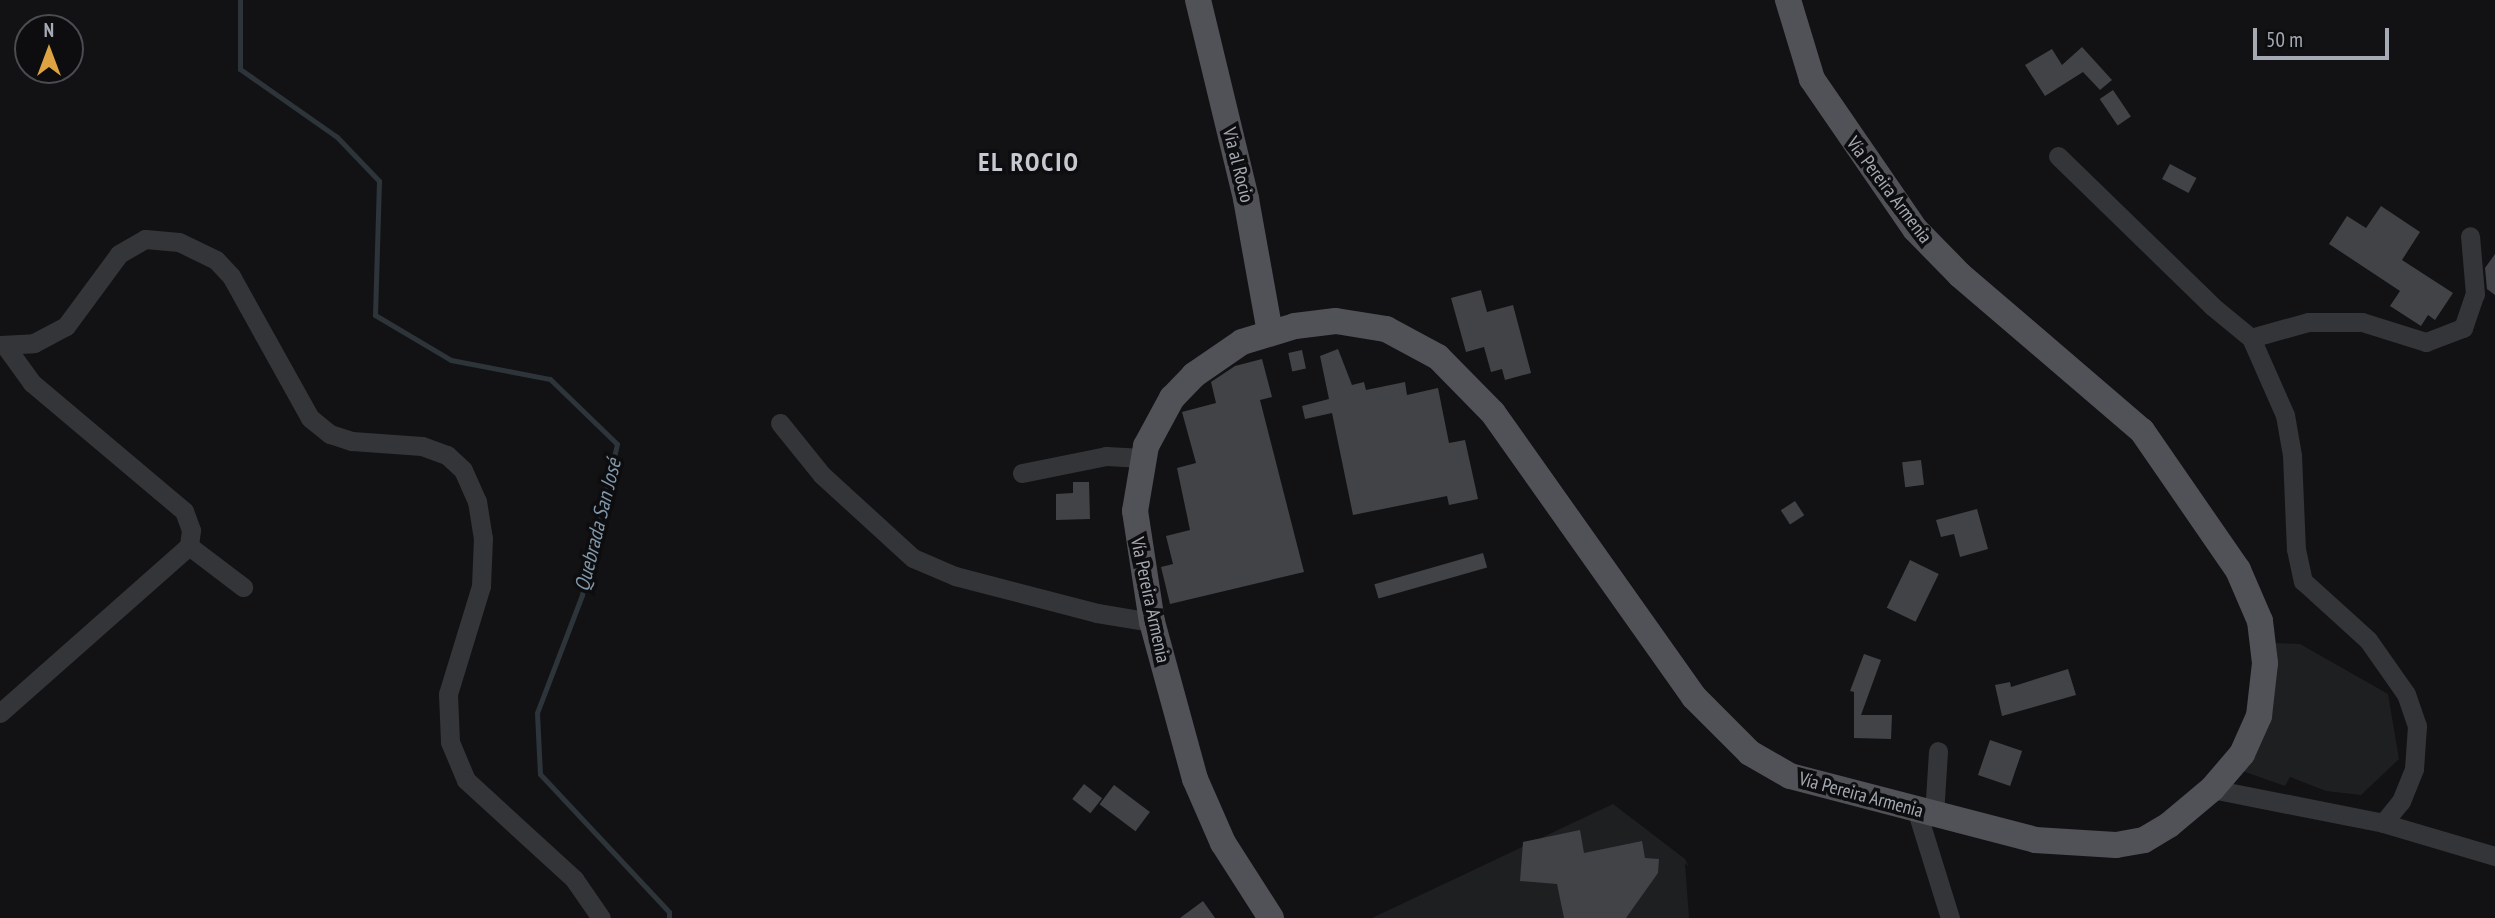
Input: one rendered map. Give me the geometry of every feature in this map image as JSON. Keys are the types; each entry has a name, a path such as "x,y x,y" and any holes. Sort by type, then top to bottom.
{"main road":[{"name":"Via al Rocio","path":"1198,0 1247,199 1270,332"},
{"name":"Vía Pereira Armenia","path":"1268,916 1223,843 1199,789 1152,622 1135,530 1143,457 1156,423 1194,375 1242,342 1270,332 1319,322 1362,324 1412,340 1438,357 1493,413 1646,633 1732,739 1790,776 1925,813 2062,845 2116,845 2152,835 2212,789 2242,754 2264,692 2260,621 2238,570 2142,431 1960,275 1914,229 1812,79 1788,0"}],"street":[{"path":"2058,156 2212,306 2251,338 2285,415 2292,455 2296,549 2303,581 2368,640 2406,694 2417,726 2414,769 2401,801 2383,822"},
{"path":"2251,338 2308,322 2362,322 2426,342 2463,328 2475,294 2470,236"},
{"path":"3,346 34,343 66,326 118,254 145,239 179,242 216,260 231,276 310,418 330,434 352,441 422,446 447,455 463,470 477,501 483,538 481,586 448,694 450,742 466,780 574,879 601,918"},
{"path":"0,713 189,546 191,530 184,511 32,383 3,346"},
{"path":"780,423 822,475 913,558 956,576 1097,614 1152,622"},
{"path":"1022,473 1106,456 1143,457"},
{"path":"189,546 243,587"},
{"path":"1938,751 1925,813 1950,918"},
{"path":"2212,789 2383,822 2495,856"}],"shaded area":[{"path":"2274,643 2300,644 2388,694 2399,759 2361,795 2326,791 2290,777 2285,786 2234,768"},
{"path":"1613,804 1685,859 1689,867 1685,863 1689,918 1372,918"}],"building":[{"path":"2082,47 2112,80 2100,90 2083,72 2045,96 2025,65 2052,49 2062,65"},
{"path":"2113,90 2131,117 2118,125 2100,99"},
{"path":"2170,164 2196,178 2189,193 2162,179"},
{"path":"2381,206 2420,232 2402,260 2453,293 2435,320 2428,315 2421,326 2390,306 2400,291 2329,244 2347,216 2366,228"},
{"path":"2495,254 2495,295 2487,289 2485,268"},
{"path":"1481,290 1487,312 1513,305 1531,373 1505,380 1502,369 1491,372 1484,347 1466,352 1451,298"},
{"path":"1338,349 1352,385 1364,382 1366,390 1405,382 1407,395 1438,388 1449,443 1465,440 1478,499 1449,505 1447,496 1353,515 1332,413 1305,419 1302,406 1329,399 1320,356"},
{"path":"1302,350 1306,369 1292,371 1288,353"},
{"path":"1262,359 1272,397 1260,400 1304,572 1170,604 1161,567 1173,564 1166,536 1190,530 1177,468 1196,463 1182,412 1216,403 1211,382 1235,366"},
{"path":"1921,460 1924,485 1905,487 1902,462"},
{"path":"1073,482 1089,482 1090,519 1056,520 1056,494 1073,493"},
{"path":"1795,501 1804,515 1790,525 1781,510"},
{"path":"1977,509 1988,549 1960,557 1954,534 1941,537 1936,520"},
{"path":"1483,553 1487,567 1379,599 1374,584"},
{"path":"1910,560 1939,574 1916,622 1887,608"},
{"path":"1864,654 1881,660 1861,715 1892,715 1891,739 1854,738 1854,692 1850,691"},
{"path":"2068,669 2076,695 2002,716 1995,685 2010,682 2011,687"},
{"path":"1990,740 2022,751 2010,786 1978,775"},
{"path":"1084,784 1102,798 1090,813 1072,799"},
{"path":"1114,785 1150,812 1135,831 1100,804"},
{"path":"1580,830 1584,853 1642,841 1645,858 1659,859 1658,873 1626,918 1564,918 1557,884 1520,881 1523,842"},
{"path":"1203,901 1215,918 1180,918"}],"waterway":[{"name":"Quebrada San José","path":"240,0 240,69 337,137 379,181 375,315 451,360 550,379 617,444 582,595 537,713 540,774 669,912 669,918"}],"district":[{"name":"EL ROCIO","path":"1029,162"}]}
